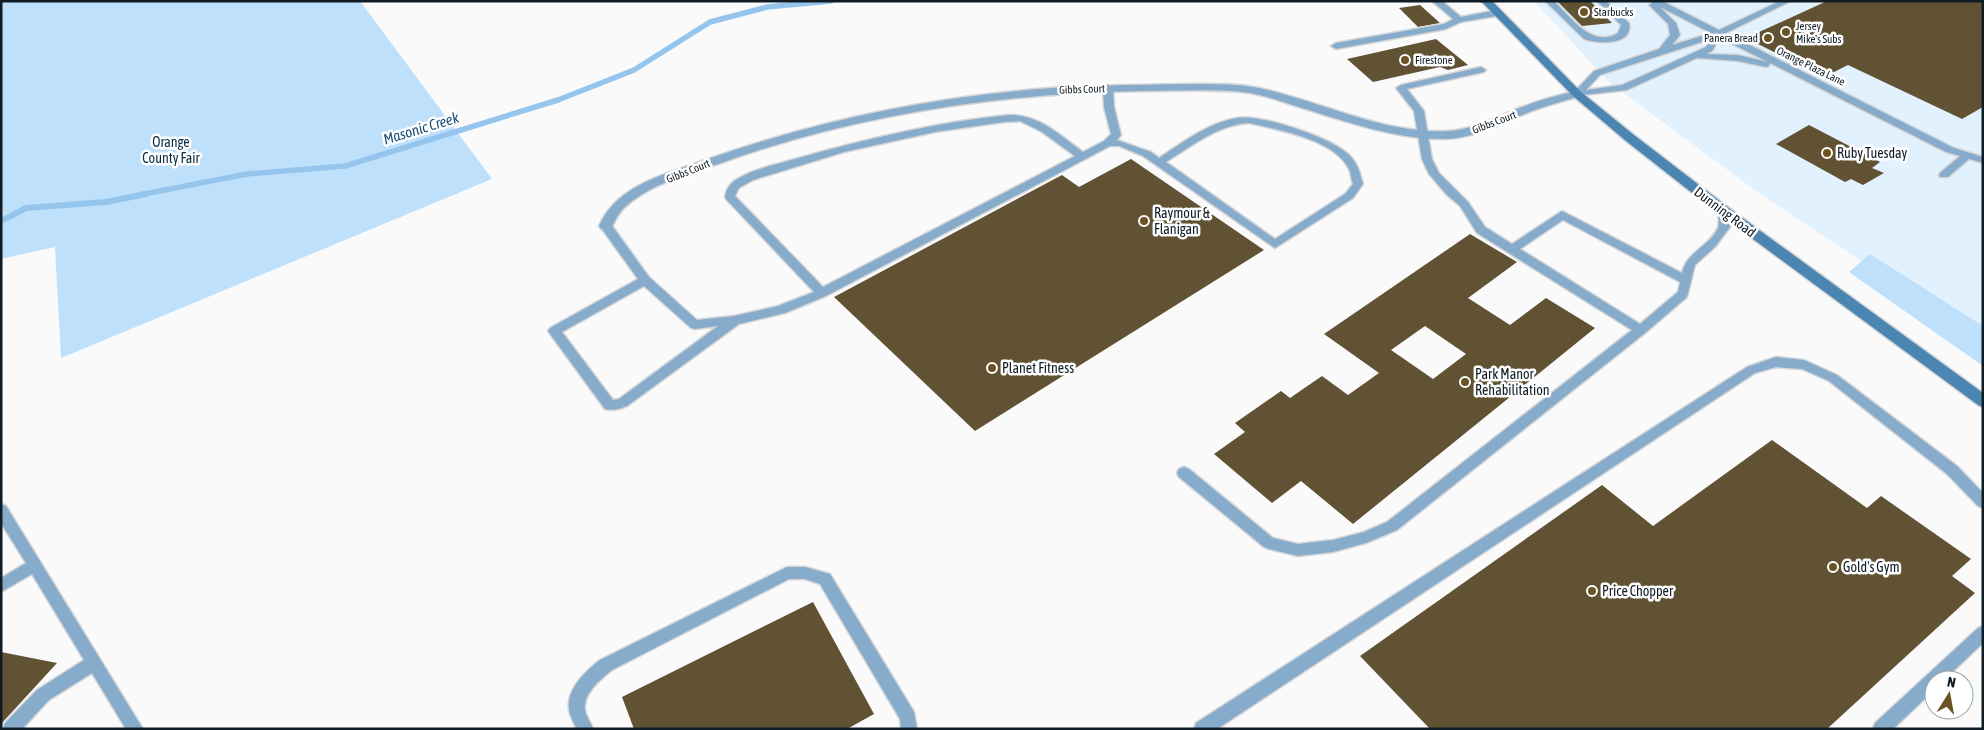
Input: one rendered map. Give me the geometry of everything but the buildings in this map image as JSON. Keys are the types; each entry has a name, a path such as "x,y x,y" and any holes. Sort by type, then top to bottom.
{"street":[{"name":"Dunning Road","path":"1486,1 1577,94 1630,138 1724,211 1983,401"},
{"name":"Gibbs Court","path":"606,226 608,218 614,210 646,188 718,159 799,133 859,118 971,98 1044,91 1108,88 1212,87 1270,94 1400,131 1447,135 1483,127 1537,105 1577,94"}],"lane":[{"path":"1436,1 1459,20"},
{"path":"1549,1 1587,37 1594,41 1618,38 1625,31 1626,25 1601,1"},
{"path":"1649,1 1672,24 1675,35 1661,52"},
{"name":"Orange Plaza Lane","path":"1655,1 1790,70 1967,156 1983,160"},
{"path":"1577,94 1597,73 1718,34 1787,1"},
{"path":"1336,46 1446,26 1459,20 1497,13"},
{"path":"1577,94 1624,88 1697,56 1709,49 1718,34"},
{"path":"1697,56 1738,58 1790,70"},
{"path":"1481,70 1396,89 1419,111 1427,159 1434,174 1464,204 1481,230 1641,330"},
{"path":"606,226 645,280 695,325 735,320 781,310 822,293 1108,143 1116,135 1109,107 1108,88"},
{"path":"822,293 730,197 731,190 738,184 804,160 902,134 949,125 1012,118 1026,119 1035,123 1082,156"},
{"path":"1108,143 1120,144 1147,154 1158,162 1275,244 1348,196 1358,184 1357,174 1350,160 1339,150 1314,138 1249,120 1239,120 1223,124 1158,162"},
{"path":"1944,175 1967,156"},
{"path":"1184,473 1269,543 1298,550 1333,546 1366,537 1392,526 1641,330 1683,294 1690,263 1711,244 1724,227 1724,211"},
{"path":"1512,249 1562,215 1686,280"},
{"path":"645,280 554,331 610,405 622,403 735,320"},
{"path":"1202,729 1751,370 1776,362 1804,365 1833,378 1952,470 1983,502"},
{"path":"4,519 135,729"},
{"path":"1,586 35,566"},
{"path":"585,729 577,710 580,696 590,677 606,665 787,573 805,573 825,579 908,718 909,729"},
{"path":"1881,729 1979,642"},
{"path":"19,725 43,695 94,662"}],"shaded area":[{"path":"1534,1 1983,1 1983,347 1889,279 1763,196 1610,83"}],"green space":[{"name":"Orange County Fair","path":"1,1 360,1 492,179 61,358 55,247 1,259"},
{"path":"1870,254 1983,326 1983,366 1849,272"}],"waterway":[{"name":"Masonic Creek","path":"139,195 247,174 345,166 558,100 634,70 710,22 767,7 831,1"},
{"name":"Masonic Creek","path":"1,221 26,208 106,202 146,194"}],"place":[{"name":"Starbucks","path":"1584,12"},
{"name":"Jersey Mike's Subs","path":"1786,32"},
{"name":"Panera Bread","path":"1768,38"},
{"name":"Firestone","path":"1405,60"},
{"name":"Ruby Tuesday","path":"1827,153"},
{"name":"Raymour & Flanigan","path":"1144,221"},
{"name":"Planet Fitness","path":"992,368"},
{"name":"Park Manor Rehabilitation","path":"1465,382"},
{"name":"Gold's Gym","path":"1833,567"},
{"name":"Price Chopper","path":"1592,591"}]}
